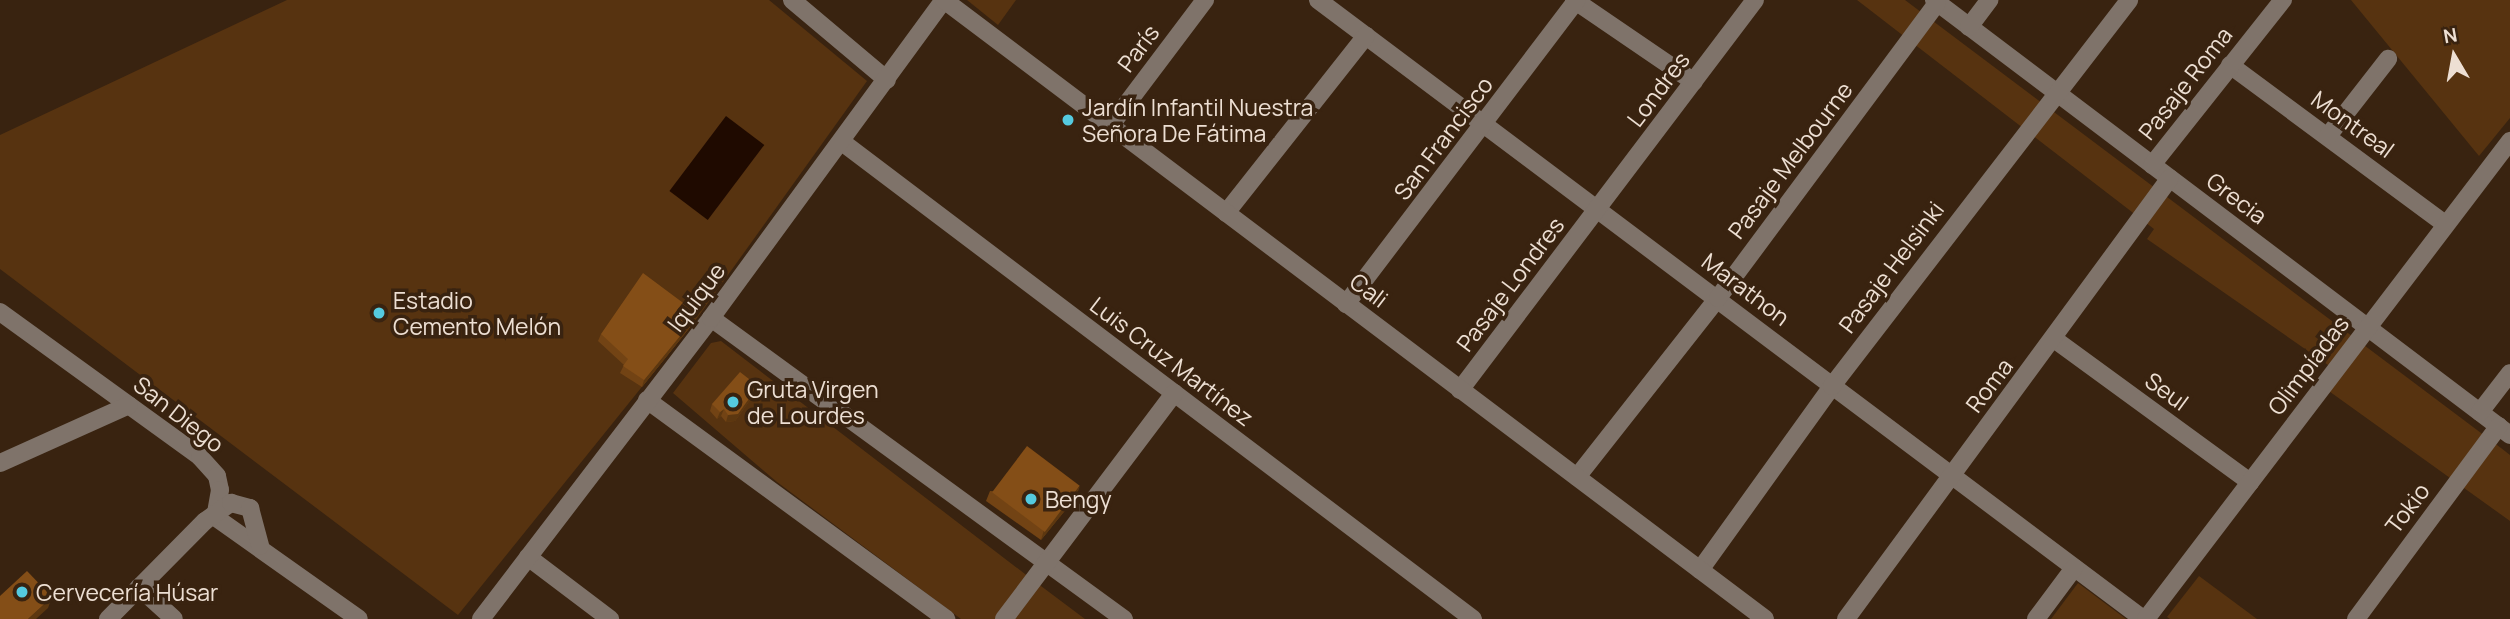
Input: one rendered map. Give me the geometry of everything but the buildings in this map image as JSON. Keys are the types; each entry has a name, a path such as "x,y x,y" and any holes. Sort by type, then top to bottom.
{"street":[{"path":"792,0 887,80"},
{"name":"Iquique","path":"481,619 711,318 944,0"},
{"name":"Cali","path":"944,0 1765,619"},
{"name":"París","path":"1110,126 1205,0"},
{"name":"Marathon","path":"1318,0 1485,126 1599,207 1832,386 2145,619"},
{"path":"1575,0 1694,82"},
{"name":"San Francisco","path":"1346,303 1485,126 1575,0"},
{"name":"Londres","path":"1599,207 1755,0"},
{"path":"1969,27 1989,0"},
{"name":"Pasaje Helsinki","path":"1700,570 1832,386 2055,92 2129,0"},
{"name":"Pasaje Roma","path":"2152,165 2283,0"},
{"name":"Grecia","path":"1936,1 2504,431"},
{"name":"Pasaje Melbourne","path":"1577,477 1717,298 1936,1"},
{"path":"1226,213 1366,36"},
{"path":"2328,136 2388,60"},
{"name":"Montreal","path":"2230,65 2445,224"},
{"name":"Olimpíadas","path":"2145,619 2510,141"},
{"name":"Luis Cruz Martínez","path":"842,142 1473,619"},
{"name":"Roma","path":"1846,619 2170,178"},
{"name":"Pasaje Londres","path":"1460,390 1599,207"},
{"name":"San Diego","path":"0,312 129,405 217,476 220,490 215,517"},
{"path":"711,318 1124,619"},
{"name":"Seul","path":"2054,339 2250,482"},
{"path":"2480,412 2510,373"},
{"path":"1004,619 1045,559 1174,393"},
{"path":"647,400 946,619"},
{"path":"0,463 129,405"},
{"name":"Tokio","path":"2356,619 2504,431"},
{"path":"108,619 205,521 215,517 231,503 247,504 260,546"},
{"path":"215,517 260,546 359,619"},
{"path":"528,557 610,619"},
{"path":"2036,619 2074,568"},
{"path":"139,587 174,619"}],"shaded area":[{"name":"Estadio Cemento Melón","path":"287,0 769,0 867,81 695,321 458,615 0,269 0,135"},
{"path":"967,0 1016,0 998,25"},
{"path":"1857,0 1905,0 2510,455 2510,521 2326,389 2341,374 2147,239 2154,229"},
{"path":"2351,0 2510,0 2510,118 2479,156"},
{"path":"726,116 764,145 708,220 669,191"},
{"path":"721,341 1085,619 961,619 777,482 673,393 711,343"},
{"path":"2199,576 2257,619 2167,617"},
{"path":"2078,583 2126,619 2051,619"}],"place":[{"name":"Jardín Infantil Nuestra Señora De Fátima","path":"1068,120"},
{"name":"Estadio Cemento Melón","path":"379,313"},
{"name":"Gruta Virgen de Lourdes","path":"733,402"},
{"name":"Bengy","path":"1031,499"},
{"name":"Cervecería Húsar","path":"22,592"}]}
